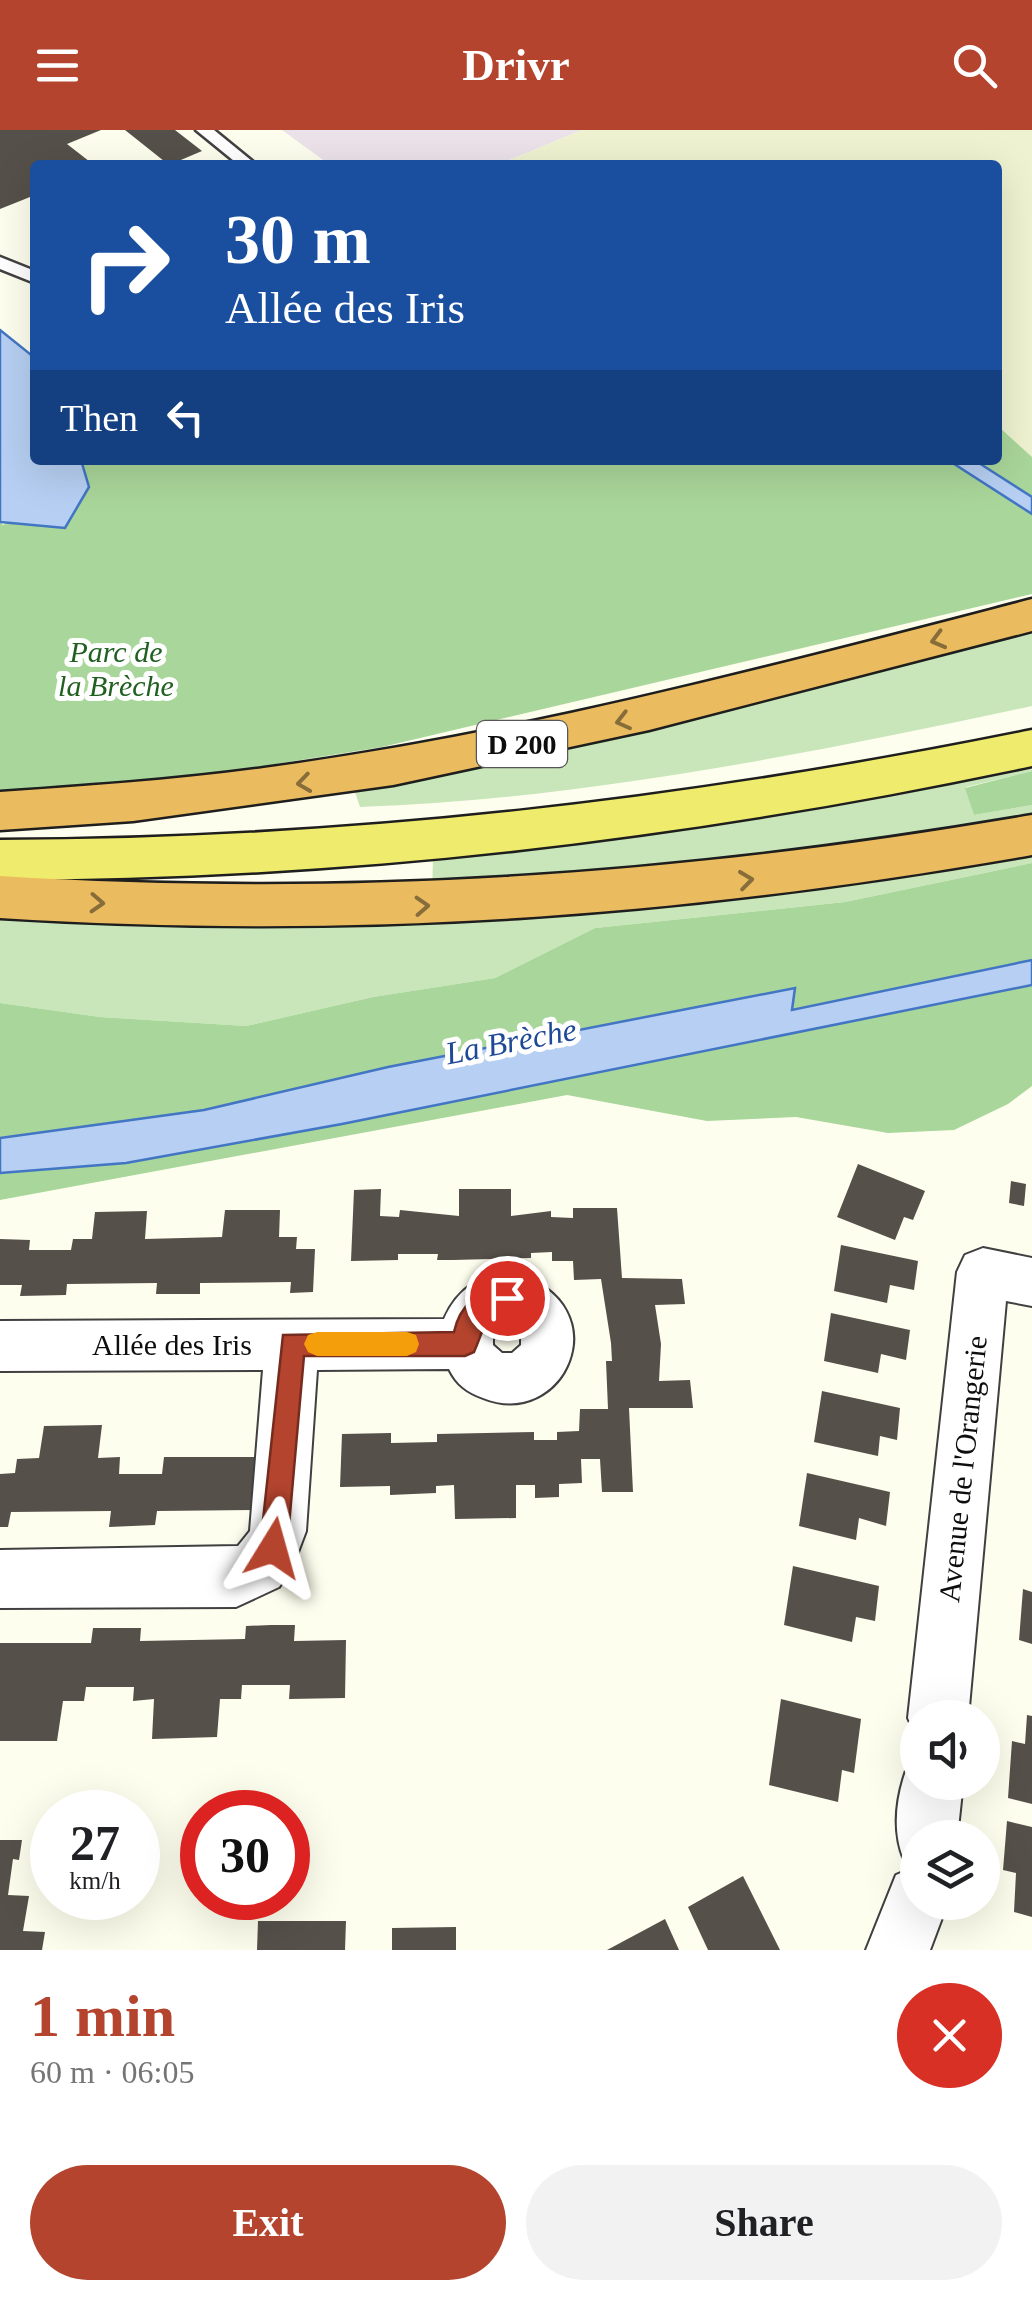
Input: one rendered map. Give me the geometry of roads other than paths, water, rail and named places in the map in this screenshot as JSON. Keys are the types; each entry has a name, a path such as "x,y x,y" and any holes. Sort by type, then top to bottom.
{"highway":[{"name":"D 200","path":"0,811 171,800 456,758 690,705 1032,614"},
{"path":"0,897 299,909 546,898 750,879 1032,835"}],"main road":[{"name":"D 200","path":"0,834 232,827 565,800 801,767 1032,723"},
{"path":"0,860 274,854 535,834 770,802 1032,748"}],"street":[{"name":"Avenue de l'Orangerie","path":"940,1700 982,1272 1032,1282"},
{"path":"0,1579 236,1578 252,1573 264,1563 278,1532 292,1344"},
{"name":"Allée des Iris","path":"0,1346 465,1344"},
{"path":"898,1950 909,1920"}],"lane":[{"path":"204,130 243,160"},
{"path":"0,262 30,276"}],"water":[{"path":"0,330 30,354 30,465 82,465 89,487 65,528 0,522"},
{"path":"956,465 982,465 1032,497 1032,514"},
{"path":"1032,960 1032,985 342,1124 126,1163 0,1173 0,1138 204,1110 388,1067 795,988 792,1010"}],"park label":[{"name":"Parc de la Brèche","path":"116,669"}],"water label":[{"name":"La Brèche","path":"511,1041"}]}
